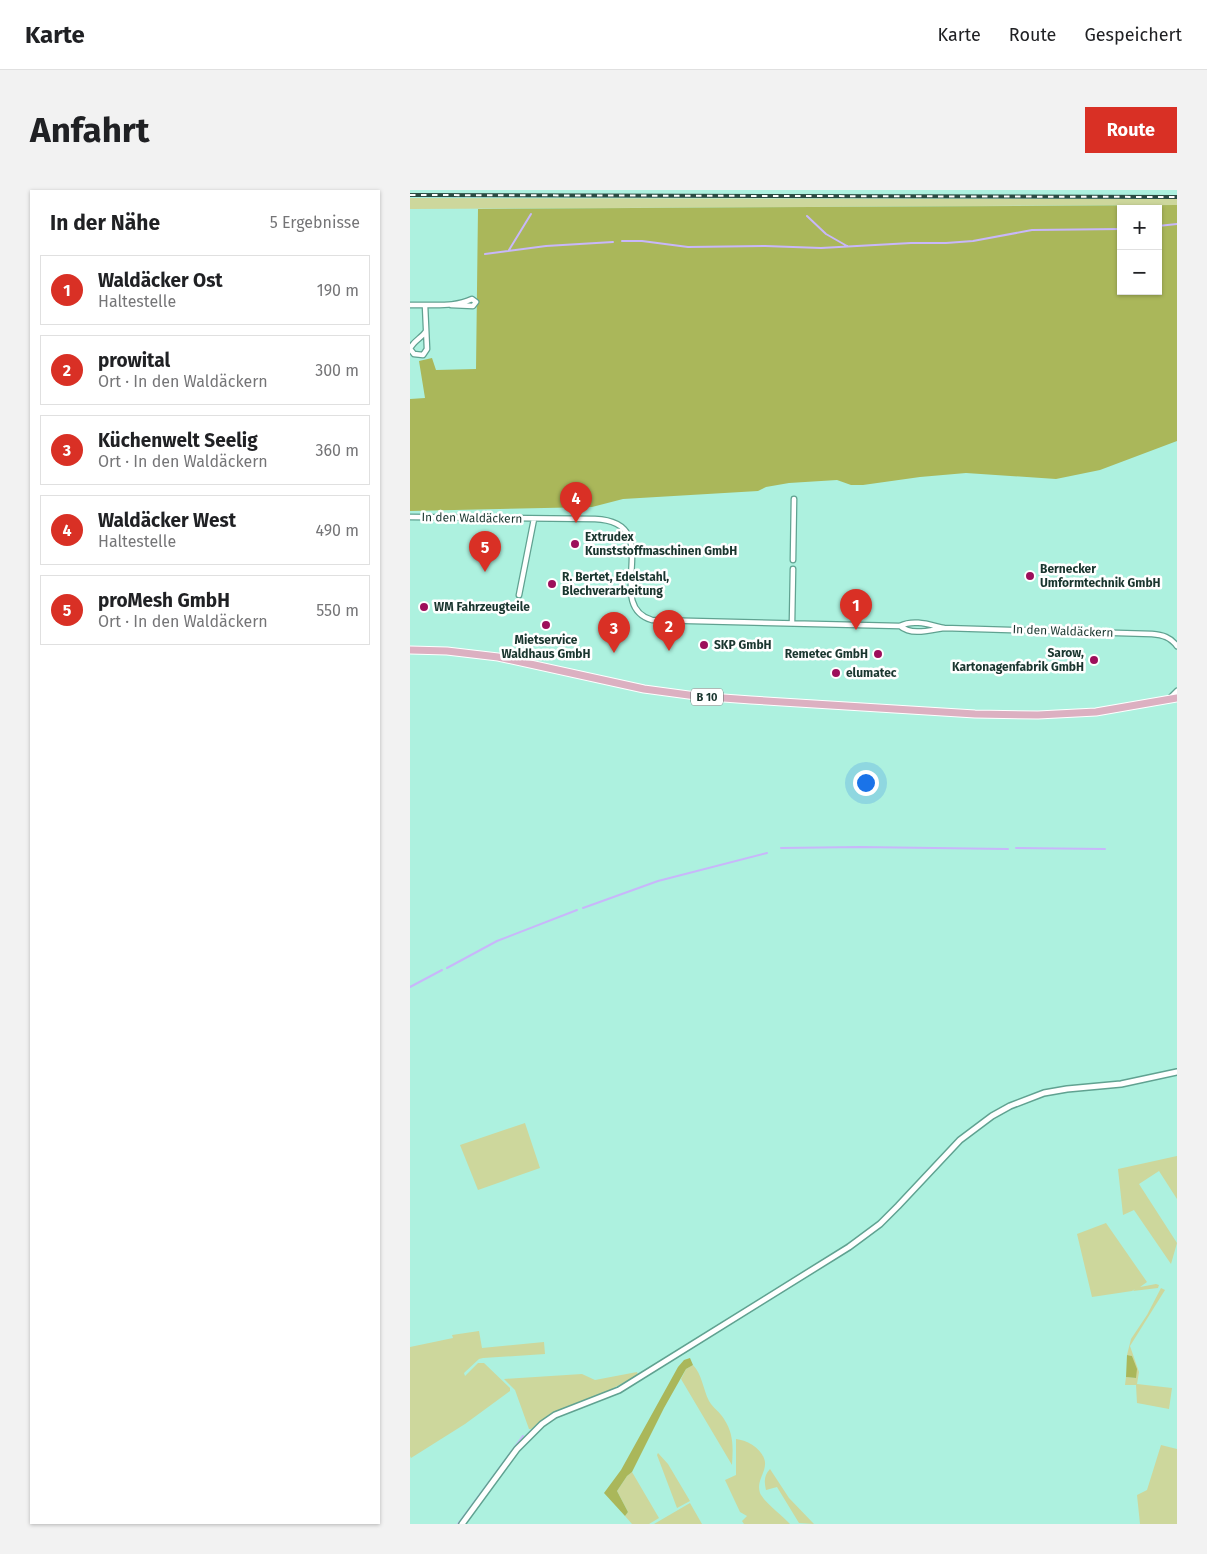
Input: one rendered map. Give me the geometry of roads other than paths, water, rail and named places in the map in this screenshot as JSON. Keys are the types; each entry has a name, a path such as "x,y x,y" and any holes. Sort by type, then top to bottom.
{"main road":[{"name":"B 10","path":"410,650 447,651 492,656 660,691 751,700 975,714 1038,716 1104,711 1177,698"}],"street":[{"path":"410,305 473,306 476,302 472,299 451,305"},
{"path":"425,305 426,331 426,352 423,355 414,354 410,349 412,345 426,331"},
{"path":"793,560 794,499"},
{"name":"In den Waldäckern","path":"410,517 610,520 620,526 628,535 632,547 632,600 637,611 646,618 677,621 900,626 919,623 944,628 1157,634 1169,638 1177,646"},
{"name":"In den Waldäckern","path":"519,595 534,519"},
{"path":"792,623 793,569"},
{"name":"In den Waldäckern","path":"900,626 904,630 917,632 944,628"},
{"path":"1169,700 1177,691"},
{"path":"462,1524 517,1448 542,1424 555,1415 619,1390 849,1247 880,1224 960,1140 992,1116 1025,1099 1044,1093 1121,1084 1177,1072"}],"waterway":[{"path":"509,250 531,214"},
{"path":"807,216 826,234 847,246"},
{"path":"1162,226 1177,224"},
{"path":"622,241 642,241 688,247 765,246 821,248 973,241 1032,230 1117,229"},
{"path":"485,254 546,246 613,242"},
{"path":"781,848 1008,849"},
{"path":"1016,848 1105,849"},
{"path":"583,908 658,881 767,853"},
{"path":"447,968 497,941 577,910"},
{"path":"410,987 442,970"},
{"path":"458,1524 523,1436"}],"railway":[{"path":"410,195 1177,197"}],"place":[{"name":"Waldäcker West","path":"576,523"},
{"name":"Extrudex Kunststoffmaschinen GmbH","path":"575,544"},
{"name":"proMesh GmbH","path":"485,572"},
{"name":"Bernecker Umformtechnik GmbH","path":"1030,576"},
{"name":"R. Bertet, Edelstahl, Blechverarbeitung","path":"552,584"},
{"name":"WM Fahrzeugteile","path":"424,607"},
{"name":"Mietservice Waldhaus GmbH","path":"546,625"},
{"name":"Waldäcker Ost","path":"856,630"},
{"name":"SKP GmbH","path":"704,645"},
{"name":"prowital","path":"669,651"},
{"name":"Küchenwelt Seelig","path":"614,653"},
{"name":"Remetec GmbH","path":"878,654"},
{"name":"Sarow, Kartonagenfabrik GmbH","path":"1094,660"},
{"name":"elumatec","path":"836,673"}]}
